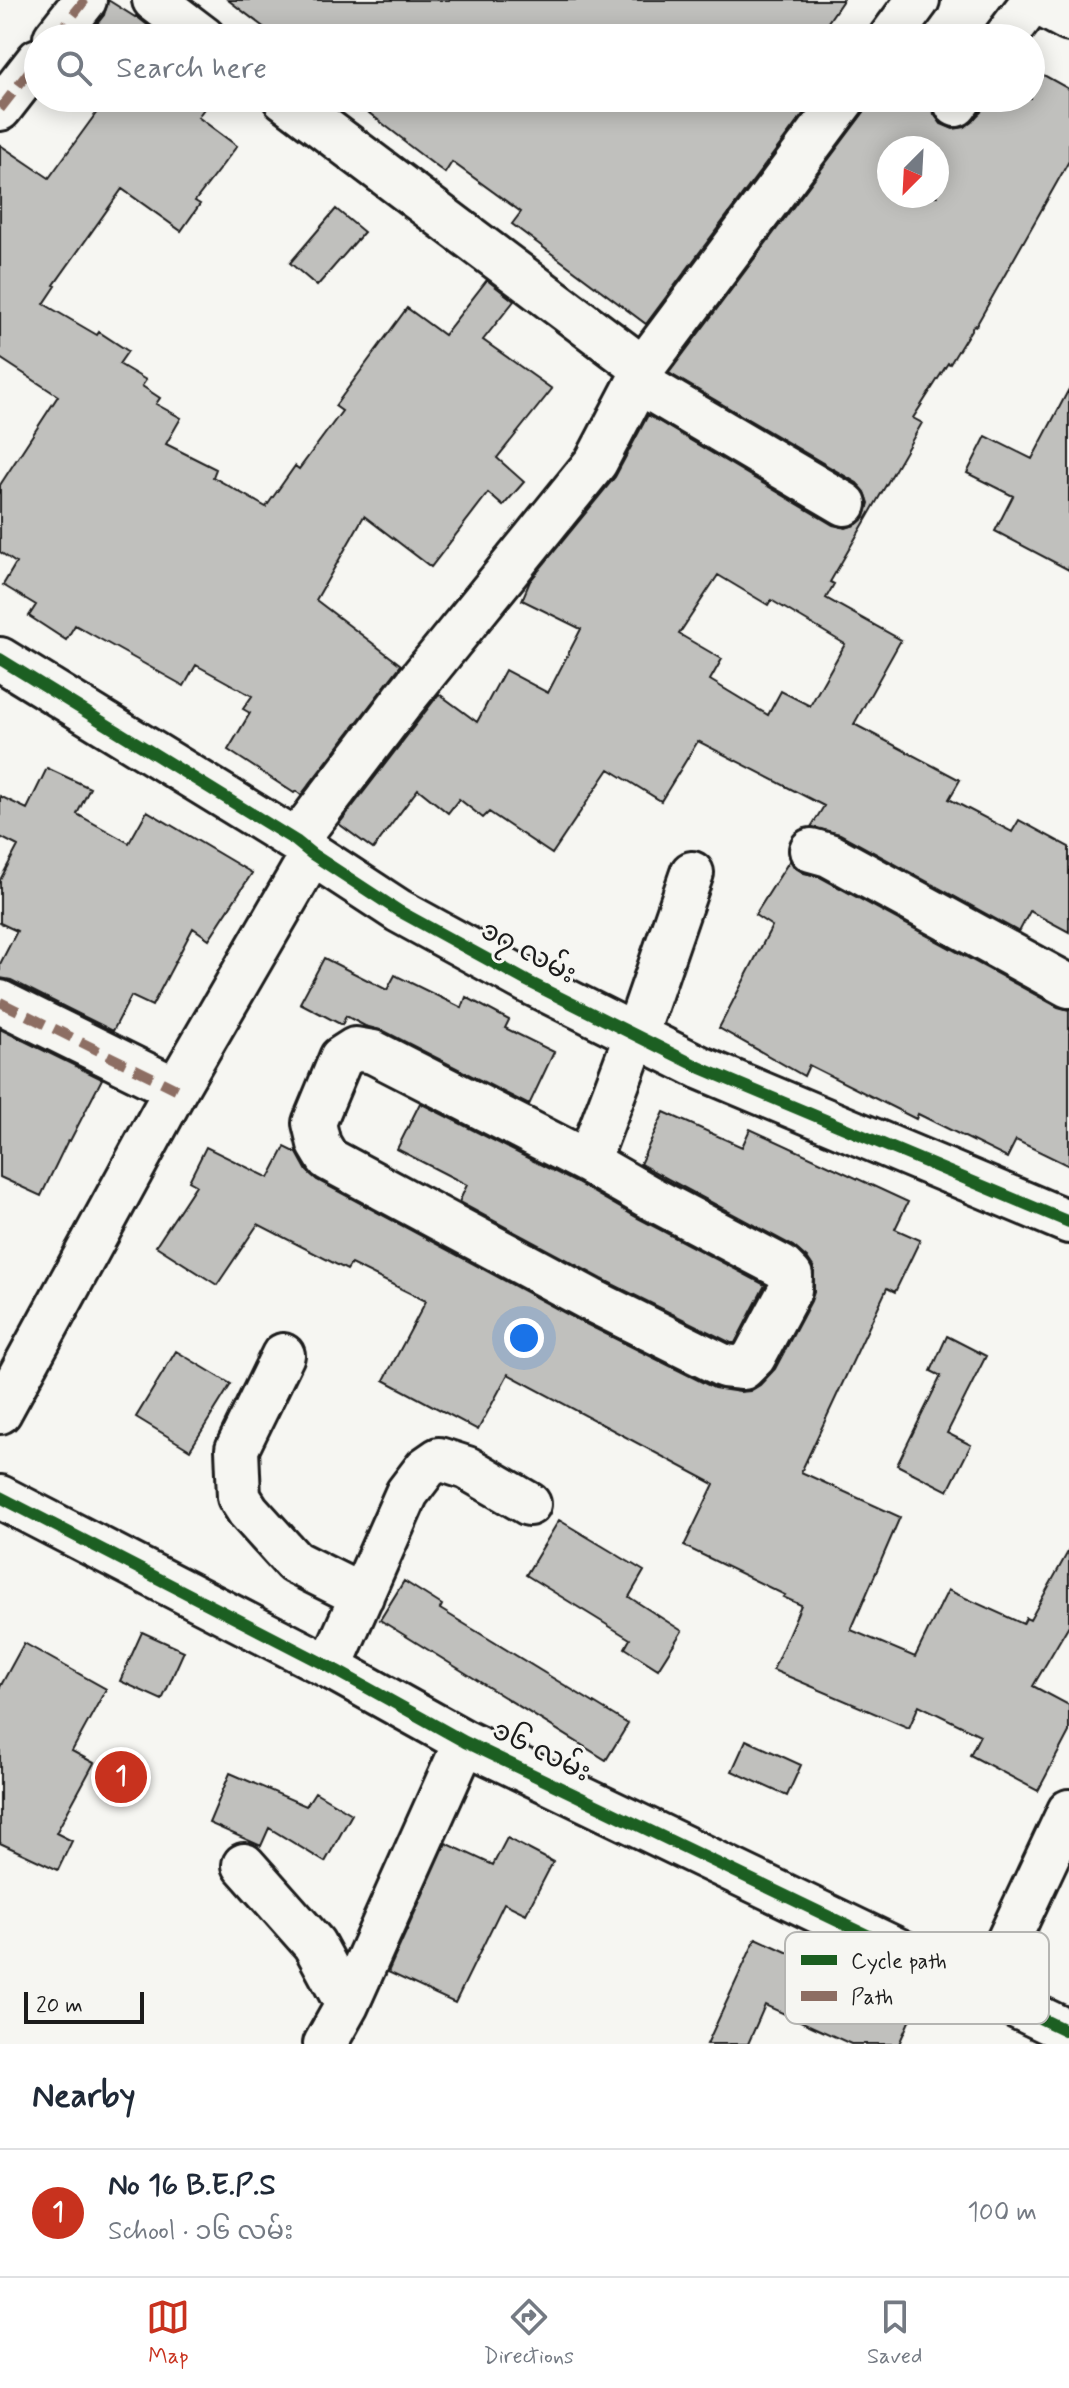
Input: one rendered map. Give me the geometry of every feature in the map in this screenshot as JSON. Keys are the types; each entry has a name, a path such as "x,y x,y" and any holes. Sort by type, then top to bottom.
{"street":[{"path":"66,24 85,0"},
{"path":"154,0 186,24"},
{"path":"900,24 918,0"},
{"path":"1015,24 1033,0 1069,20"},
{"path":"0,109 24,78"},
{"path":"302,112 640,375 845,504"},
{"path":"0,1412 304,847 405,698 596,462 640,375 835,112"},
{"name":"၁၇ လမ်း","path":"0,659 304,847 399,911 527,981 701,1068 1069,1222"},
{"path":"811,850 829,855 1069,986"},
{"path":"588,1162 692,873"},
{"path":"0,1002 176,1089"},
{"path":"355,1049 373,1052 588,1162 782,1267 791,1276 790,1290 754,1357 743,1368 724,1366 591,1300 328,1159 319,1144 314,1123 341,1058 355,1049"},
{"path":"283,1355 237,1449 239,1497 294,1562 362,1596"},
{"path":"330,1667 407,1493 426,1468 439,1459 467,1468 529,1504"},
{"name":"၁၆ လမ်း","path":"0,1497 330,1667 465,1742 859,1932"},
{"path":"325,2044 347,2005 465,1742"},
{"path":"1012,1932 1069,1811"},
{"path":"244,1865 314,1944 347,2005"},
{"name":"၁၆ လမ်း","path":"1047,2024 1069,2035"},
{"path":"1066,2044 1069,2035"}],"building":[{"path":"108,0 146,24 97,24 104,15"},
{"path":"228,0 843,0 827,24 260,24"},
{"path":"1045,76 1069,89 1069,161 976,326 913,418 922,423 830,582 834,584 826,598 901,640 854,724 960,780 949,799 1012,832 1019,820 1069,847 1069,932 1030,911 1019,932 840,834 811,827 824,806 698,741 661,801 609,769 552,854 489,812 483,818 459,799 448,813 418,789 373,849 339,824 439,694 477,722 505,670 548,693 581,629 522,600 530,581 615,477 648,415 833,525 846,528 865,517 869,503 857,483 669,373 864,112 934,112 941,124 953,129 965,127 981,112 1045,112","holes":["718,575 768,605 771,600 845,644 810,706 781,691 768,715 710,680 722,659 679,634"]},
{"path":"97,112 202,112 198,117 237,146 195,201 200,204 181,231 122,189 44,304 97,335 99,332 128,351 119,364 146,380 142,386 160,398 156,404 181,418 166,444 216,469 213,477 266,507 295,466 299,469 342,411 335,406 407,308 444,335 487,280 514,301 483,340 552,389 497,458 524,482 503,506 488,493 431,567 364,516 316,600 401,665 301,795 228,750 250,713 243,709 252,696 196,665 184,686 75,625 66,640 29,616 36,605 3,585 16,563 0,552 0,485 58,396 0,358 0,145 49,178"},
{"path":"368,112 805,112 646,324 512,224 521,212 452,162 445,173"},
{"path":"336,209 364,232 317,286 290,263"},
{"path":"1069,389 1069,570 995,531 1013,496 967,473 986,436 1032,459"},
{"path":"47,768 90,788 77,814 129,843 147,811 252,873 209,939 193,928 152,1006 131,996 113,1031 11,980 0,978 0,964 17,931 0,923 0,880 18,846 0,837 0,796 27,809"},
{"path":"790,860 794,867 804,873 820,877 1058,1007 1069,1010 1069,1166 1016,1140 1007,1158 918,1114 916,1119 809,1065 804,1076 719,1028 772,926 755,915"},
{"path":"324,958 387,990 395,975 462,1008 466,997 509,1020 505,1028 554,1052 529,1105 384,1031 346,1016 342,1025 300,1003"},
{"path":"0,1029 102,1079 41,1196 0,1177"},
{"path":"420,1103 577,1183 765,1285 735,1343 602,1279 459,1202 467,1185 397,1149"},
{"path":"664,1112 742,1147 750,1129 908,1202 895,1229 920,1240 895,1292 887,1288 801,1472 900,1517 851,1630 915,1657 948,1590 1023,1624 1026,1618 1030,1620 1069,1550 1069,1625 1033,1686 1069,1705 1069,1732 1038,1791 970,1755 980,1735 919,1705 909,1728 773,1670 801,1605 684,1546 714,1484 508,1374 478,1430 384,1380 426,1301 351,1264 347,1270 258,1224 217,1285 156,1246 196,1185 189,1181 206,1147 269,1178 285,1147 297,1153 307,1171 317,1180 580,1321 714,1388 750,1391 775,1369 811,1301 814,1268 793,1246 640,1164"},
{"path":"947,1336 986,1356 947,1433 971,1445 948,1491 897,1465 941,1376 931,1371"},
{"path":"176,1351 231,1384 190,1450 136,1417"},
{"path":"559,1520 644,1571 629,1597 682,1631 658,1669 625,1648 630,1639 526,1575"},
{"path":"404,1581 442,1605 440,1609 628,1724 606,1760 380,1620"},
{"path":"142,1632 184,1651 162,1700 120,1681"},
{"path":"24,1643 106,1689 72,1751 94,1763 56,1833 72,1841 58,1870 0,1843 0,1687"},
{"path":"746,1740 801,1765 787,1796 732,1771"},
{"path":"230,1773 306,1806 315,1792 352,1814 325,1862 269,1828 261,1846 209,1823"},
{"path":"507,1838 553,1862 526,1914 504,1903 455,2003 388,1972 446,1843 493,1865"},
{"path":"756,1938 785,1951 785,2014 765,2005 748,2044 707,2044"},
{"path":"807,2024 908,2024 899,2044 851,2044"}],"marked path":[{"path":"66,24 85,0"},
{"path":"0,109 24,78"},
{"path":"0,1002 176,1089"}],"cycle path":[{"path":"0,659 296,841 399,911 527,981 701,1068 1069,1222"},
{"path":"0,1497 330,1667 465,1742 861,1932"},
{"path":"1049,2022 1069,2032"}],"place":[{"name":"No 16 B.E.P.S","path":"121,1777"}]}
